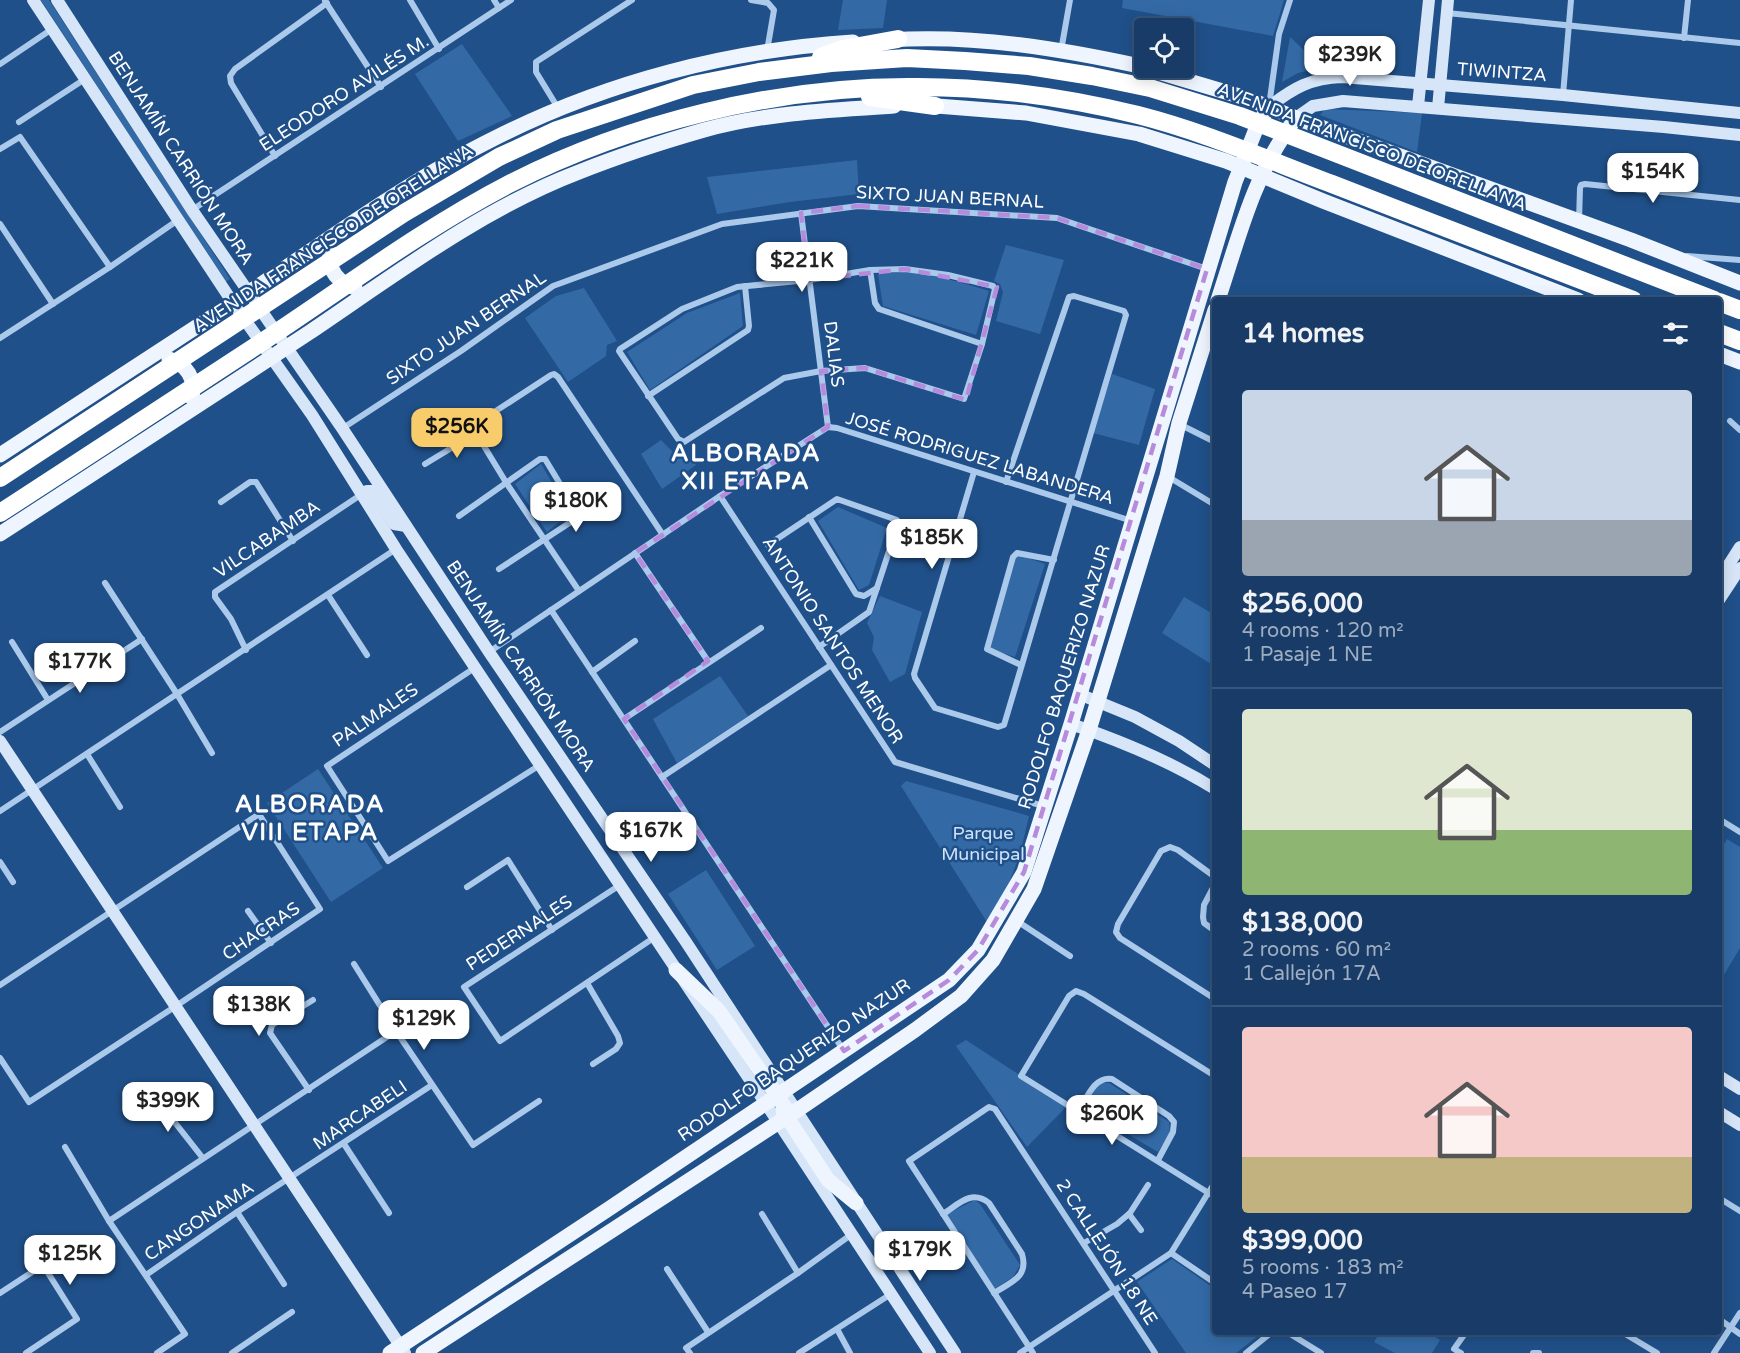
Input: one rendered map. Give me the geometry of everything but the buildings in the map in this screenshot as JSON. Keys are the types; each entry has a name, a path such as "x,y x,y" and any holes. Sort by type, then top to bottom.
{"highway":[{"path":"789,68 843,49 898,39"},
{"name":"AVENIDA FRANCISCO DE ORELLANA","path":"0,478 404,213 499,157 557,130 693,85 831,63 907,58 1029,66 1149,88 1240,116 1706,297"},
{"path":"0,513 420,236 511,183 568,157 699,113 763,100 907,87 1026,95 1086,104 1142,116 1265,167 1625,297"},
{"path":"833,92 935,106"},
{"path":"1722,303 1740,310"},
{"path":"1722,334 1740,341"}],"main road":[{"name":"BENJAMÍN CARRIÓN MORA","path":"33,0 676,970"},
{"name":"BENJAMÍN CARRIÓN MORA","path":"57,0 192,210 342,428 489,652 686,942 852,1234 930,1353"},
{"path":"1418,106 1429,0"},
{"path":"1438,108 1448,0"},
{"name":"AVENIDA FRANCISCO DE ORELLANA","path":"249,293 443,166 494,138 558,109 693,65 767,51 834,43 898,39 970,41 1061,52 1134,66"},
{"name":"AVENIDA FRANCISCO DE ORELLANA","path":"1180,78 1235,94 1740,283"},
{"name":"TIWINTZA","path":"1269,107 1296,87 1329,78 1563,95 1740,113"},
{"path":"1219,297 1250,201 1265,167 1296,118 1313,106 1332,102 1418,106 1740,135"},
{"path":"0,534 433,249 520,199 577,172 705,130 768,118 847,109 909,105 935,106 1026,113 1139,134 1243,158"},
{"name":"RODOLFO BAQUERIZO NAZUR","path":"423,1353 781,1107 825,1064 949,980 978,950 1024,872 1071,724 1207,269 1243,158 1258,124 1269,107"},
{"path":"1265,167 1571,297"},
{"path":"338,233 330,257 334,274 344,284 354,288 362,289 380,285"},
{"name":"AVENIDA FRANCISCO DE ORELLANA","path":"0,455 233,303"},
{"name":"RODOLFO BAQUERIZO NAZUR","path":"398,1351 781,1107 915,1030 961,996 993,960 1034,889 1089,730 1167,476 1179,423 1212,319"},
{"path":"1722,355 1740,362"},
{"path":"147,359 172,360 182,364 190,375 193,393 182,416"},
{"path":"327,441 332,441 355,476 361,477 370,471"},
{"path":"362,494 373,491 394,524 406,526"},
{"path":"1722,575 1740,547"},
{"path":"1722,595 1740,568"},
{"path":"1079,694 1135,717 1212,763"},
{"path":"1071,724 1157,757 1212,787"},
{"path":"0,741 290,1179 398,1351"},
{"path":"634,905 645,911 671,947 679,947 686,942"},
{"path":"676,970 719,1011 828,1180 856,1203 955,1353"},
{"path":"1722,1078 1740,1089"},
{"path":"1722,1114 1740,1125"},
{"path":"852,1234 857,1237 874,1260 882,1261 891,1256"},
{"path":"891,1294 905,1288 937,1326"}],"street":[{"path":"410,0 440,49"},
{"path":"494,0 499,8"},
{"name":"ELEODORO AVILÉS M.","path":"192,210 440,49 511,0"},
{"path":"558,109 536,72 536,62 632,0"},
{"path":"751,0 768,3 774,10 767,51"},
{"path":"1061,52 1070,0"},
{"path":"1269,107 1279,34 1290,0"},
{"path":"1563,95 1571,0"},
{"path":"1684,38 1688,0"},
{"path":"275,156 231,83 230,76 235,69 326,2 381,87"},
{"path":"1447,13 1740,43"},
{"path":"0,64 52,29"},
{"path":"19,122 85,79"},
{"path":"0,149 20,137 110,267"},
{"path":"1579,221 1580,188 1585,184 1740,200"},
{"name":"SIXTO JUAN BERNAL","path":"342,428 461,351 553,286 722,224 858,206 1057,218 1207,269"},
{"name":"DALIAS","path":"801,213 828,427"},
{"path":"0,338 178,220"},
{"path":"0,224 53,304"},
{"path":"1670,255 1740,261"},
{"path":"905,269 925,271 993,286 995,289 982,344 964,399 865,368 821,371 784,378 684,442 680,441 648,396 619,351 620,349 682,309 737,287 809,280 870,270 905,269"},
{"path":"870,270 875,303 879,309 982,344"},
{"path":"648,396 748,330 745,286"},
{"path":"974,472 914,674 935,708 998,728 1001,727 1054,560 1126,313 1069,297 1006,482"},
{"path":"579,591 507,484 477,433 482,420 554,374 663,535"},
{"path":"1730,421 1740,430"},
{"path":"1179,423 1212,440"},
{"name":"JOSÉ RODRIGUEZ LABANDERA","path":"489,652 720,496 828,427 1132,522"},
{"path":"425,464 477,433"},
{"path":"459,516 540,459 545,459 577,512 577,518 499,569"},
{"path":"1167,476 1212,503"},
{"path":"221,502 250,482 256,482 293,541"},
{"name":"VILCABAMBA","path":"246,650 231,619 215,597 216,592 362,494"},
{"name":"ANTONIO SANTOS MENOR","path":"720,496 895,762 1044,806"},
{"path":"768,545 837,499 897,520 898,524 869,612 819,647"},
{"path":"809,518 856,594 864,596 878,587"},
{"path":"0,811 396,549"},
{"path":"635,553 708,661"},
{"path":"1021,665 987,649 1013,557 1017,553 1054,560"},
{"path":"105,583 177,694 212,753"},
{"path":"328,595 367,654"},
{"path":"551,610 844,1051"},
{"path":"624,719 708,661 761,628"},
{"path":"0,732 142,639"},
{"path":"592,672 635,641"},
{"path":"12,642 48,699"},
{"path":"662,777 831,665"},
{"name":"PALMALES","path":"476,667 327,766 388,861 541,765"},
{"path":"87,754 120,807"},
{"name":"CHACRAS","path":"0,985 259,814 320,909 29,1101 0,1058"},
{"path":"1722,821 1740,832"},
{"path":"1212,875 1178,850 1170,847 1161,851 1118,924 1116,932 1120,938 1212,997"},
{"path":"467,887 508,860 552,930"},
{"path":"0,862 13,882"},
{"name":"PEDERNALES","path":"621,885 464,987 500,1041 655,937"},
{"path":"1212,892 1203,911 1204,923 1212,929"},
{"path":"248,911 271,943"},
{"path":"1017,921 1070,956"},
{"name":"MARCABELI","path":"290,1179 432,1085 354,964"},
{"path":"586,983 618,1035 620,1043 616,1049 593,1064"},
{"path":"1212,1074 1076,991 1069,996 1021,1076 1212,1195"},
{"path":"309,1090 270,1033 272,1025 313,1000"},
{"path":"109,1221 202,1157 309,1090 396,1031"},
{"path":"1079,1111 1097,1081 1104,1078 1112,1079 1169,1116 1174,1122 1173,1132 1158,1160"},
{"path":"432,1085 473,1145 539,1101"},
{"path":"158,1101 202,1157"},
{"name":"2 CALLEJÓN 18 NE","path":"943,1214 909,1161 986,1108 995,1108 1155,1353"},
{"path":"344,1144 389,1213"},
{"name":"CANGONAMA","path":"64,1147 109,1221 146,1275 237,1212 290,1179"},
{"path":"1084,1243 1117,1224 1129,1214 1148,1185"},
{"path":"1020,1353 1031,1350 1114,1290 1171,1253 1212,1187"},
{"path":"994,1293 1019,1276 1024,1269 1022,1254 989,1203 975,1196 943,1214 994,1293 1031,1350"},
{"path":"1722,1200 1740,1211"},
{"path":"237,1212 284,1284"},
{"path":"762,1214 798,1273"},
{"path":"1129,1214 1141,1230"},
{"path":"690,1353 686,1348 852,1234"},
{"path":"1171,1253 1212,1281"},
{"path":"0,1293 43,1265 76,1319 26,1353"},
{"path":"667,1269 708,1332"},
{"path":"146,1275 185,1334 157,1353"},
{"path":"799,1353 891,1294"},
{"path":"232,1353 292,1312"},
{"path":"1714,1353 1740,1313"},
{"path":"1722,1321 1740,1334"},
{"path":"837,1329 850,1353"},
{"path":"1246,1353 1268,1335"},
{"path":"1292,1335 1321,1353"},
{"path":"1461,1353 1454,1349 1465,1335"},
{"path":"1627,1335 1657,1353"},
{"path":"1533,1353 1539,1353"}],"highlighted area":[{"path":"858,206 1057,218 1207,269 1024,872 978,950 949,980 844,1051 624,719 708,661 635,553 828,427 821,371 865,368 966,400 997,287 905,269 809,280 801,213"}],"green space":[{"path":"41,0 49,0 230,279 225,282"},
{"path":"843,0 887,0 883,28 838,30"},
{"path":"1123,0 1284,0 1273,36 1194,21 1194,18 1176,18 1122,8"},
{"path":"1290,37 1322,67 1298,73 1282,82"},
{"path":"462,44 512,116 458,141 415,74"},
{"path":"1325,109 1422,113 1417,152 1320,115"},
{"path":"857,160 859,194 717,214 707,177"},
{"path":"1006,245 1064,260 1040,334 996,321 1003,292 1000,284 994,281"},
{"path":"904,272 947,279 989,291 976,335 883,306 878,274"},
{"path":"584,288 617,341 607,345 606,356 568,382 525,318 556,296"},
{"path":"740,293 743,326 650,390 627,352 687,313"},
{"path":"1112,374 1155,389 1139,445 1093,433"},
{"path":"661,440 675,454 684,449 696,465 662,489 641,454"},
{"path":"541,464 570,513 547,532 515,484"},
{"path":"838,507 887,528 869,585 859,590 818,521"},
{"path":"1016,554 1045,564 1015,657 986,648"},
{"path":"880,596 922,612 905,674 890,682 872,650 874,637 867,623"},
{"path":"1184,597 1212,613 1211,664 1162,633"},
{"path":"720,676 748,716 677,763 653,719"},
{"path":"318,769 383,868 331,902 267,803"},
{"name":"Parque Municipal","path":"906,781 1029,816 1020,854 1009,883 987,922 901,786"},
{"path":"1727,839 1740,847 1740,948 1722,978 1722,847"},
{"path":"706,870 755,946 717,970 668,894"},
{"path":"966,1040 1067,1106 1027,1147 956,1046"},
{"path":"1109,1083 1169,1122 1170,1134 1158,1152 1084,1108 1097,1086"},
{"path":"975,1200 980,1204 1020,1265 1013,1277 994,1289 947,1214"},
{"path":"1172,1259 1212,1287 1212,1335 1259,1335 1236,1353 1186,1353 1137,1282"},
{"path":"1378,1335 1432,1335 1440,1340 1432,1353 1395,1353 1374,1342"}],"district":[{"name":"ALBORADA XII ETAPA","path":"746,467"},
{"name":"ALBORADA VIII ETAPA","path":"310,818"}]}
